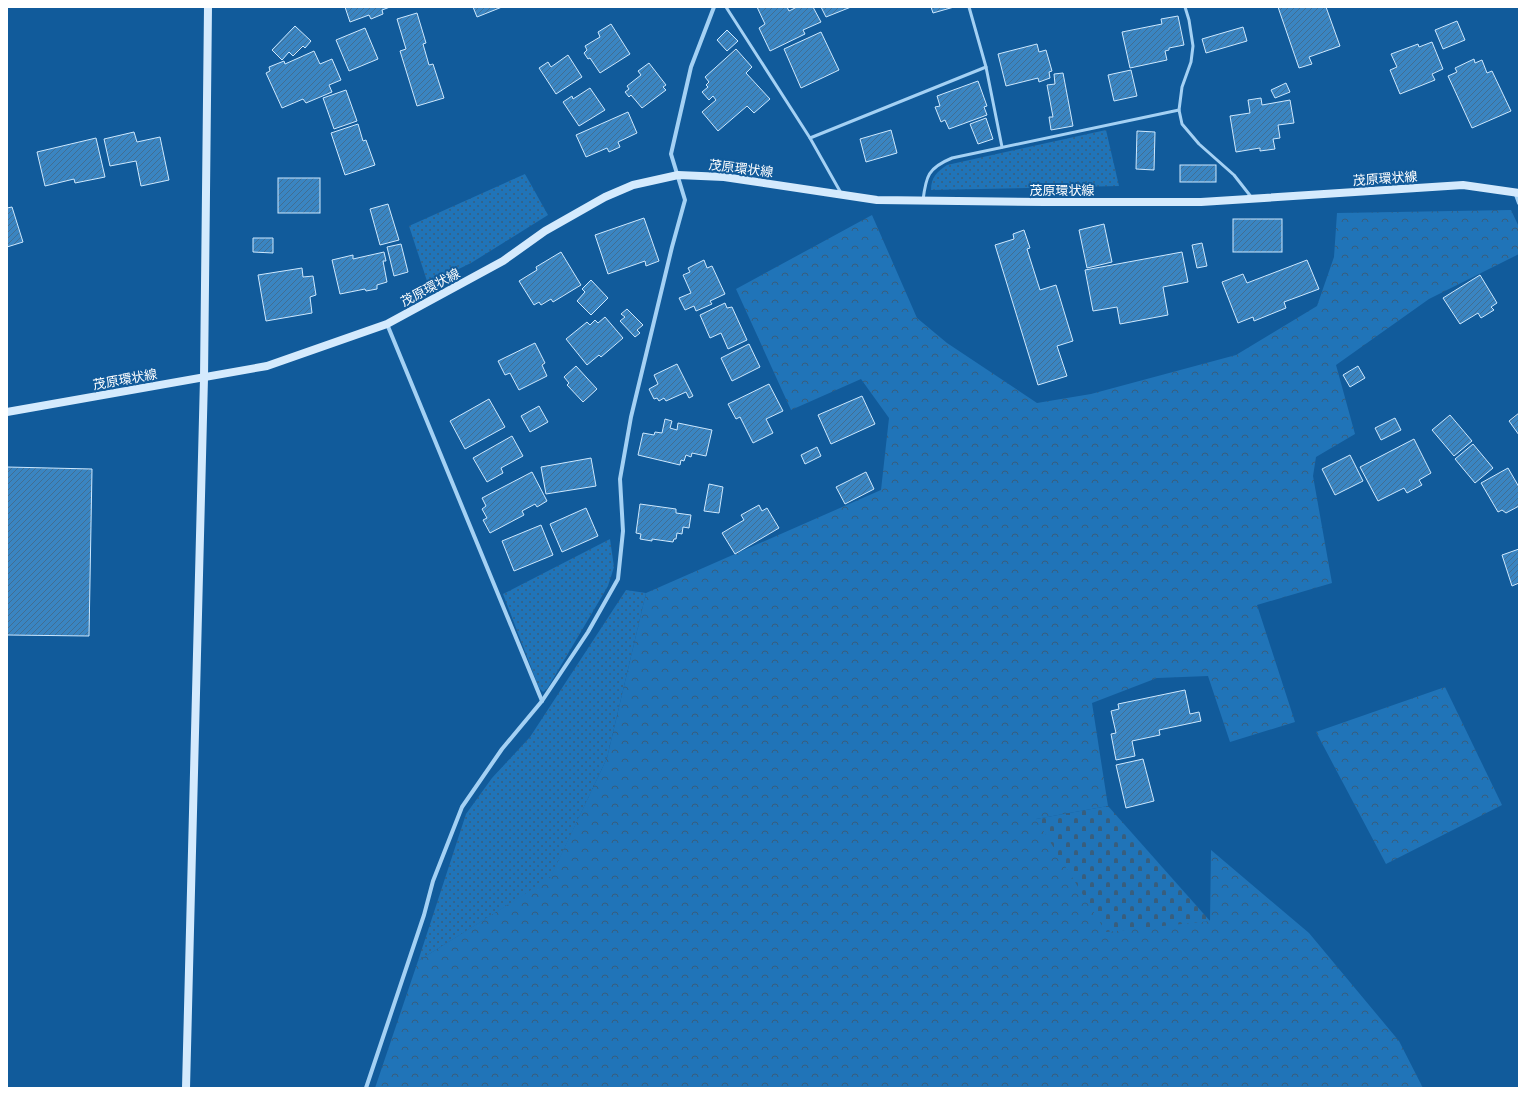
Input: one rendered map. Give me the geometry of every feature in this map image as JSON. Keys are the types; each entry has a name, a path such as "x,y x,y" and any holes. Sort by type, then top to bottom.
{"main road":[{"path":"186,1088 204,378 208,7"},
{"name":"茂原環状線","path":"7,412 266,366 387,324 503,261 545,231 605,197 633,185 678,175 724,177 877,200 1201,202 1463,185 1517,192"}],"street":[{"path":"366,1088 424,915 433,881 462,807 502,749 542,701 588,632 618,579 623,531 620,479 631,416 672,247 686,200 671,154 691,67 714,7"},
{"path":"1517,192 1519,203"},
{"path":"387,324 542,701"}],"lane":[{"path":"726,7 810,138 841,194"},
{"path":"969,7 986,67 1002,147"},
{"path":"1185,7 1189,20 1193,46 1191,62 1182,87 1179,110 1182,124 1199,144 1234,175 1253,199"},
{"path":"810,138 986,67"},
{"path":"923,200 926,178 938,164 952,158 1179,110"}],"green space":[{"path":"1106,130 1119,186 931,190 933,178 947,165"},
{"path":"525,174 548,215 471,263 428,284 409,226"},
{"path":"1511,210 1519,227 1519,254 1429,299 1336,365 1355,434 1316,457 1313,476 1332,583 1257,605 1295,722 1230,742 1208,676 1157,678 1092,703 1108,806 1036,819 1210,921 1211,850 1309,933 1399,1041 1423,1088 375,1088 418,961 550,878 607,758 646,593 881,490 889,418 861,379 791,410 736,289 872,215 917,318 947,343 1037,403 1091,394 1236,355 1317,306 1334,257 1337,213"},
{"path":"610,539 614,567 608,586 547,689 543,692 539,688 503,594"},
{"path":"626,590 646,593 607,758 550,879 418,961 466,814 492,778 530,737"},
{"path":"1445,687 1502,805 1386,864 1316,732"},
{"path":"1108,806 1210,921 1106,932 1036,819"}],"building":[{"path":"345,7 390,7 382,10 383,14 371,19 369,15 350,22"},
{"path":"473,7 502,7 477,17"},
{"path":"757,7 787,7 789,11 797,7 813,7 821,22 803,30 805,34 770,51 759,28 765,24"},
{"path":"821,7 851,7 826,17"},
{"path":"931,7 954,7 933,13"},
{"path":"1278,7 1326,7 1340,46 1309,57 1312,64 1299,68"},
{"path":"417,13 426,43 423,44 429,65 433,64 444,98 417,106 400,51 406,49 397,19"},
{"path":"1178,16 1184,45 1169,48 1169,50 1165,51 1167,60 1130,68 1122,32 1162,24 1161,19"},
{"path":"1457,21 1465,40 1443,49 1435,30"},
{"path":"611,24 630,54 600,73 590,58 588,59 584,53 587,50 585,46 600,37 598,32"},
{"path":"295,26 311,41 305,48 303,46 293,56 289,52 282,60 272,50"},
{"path":"1243,27 1247,41 1206,53 1202,39"},
{"path":"365,28 378,59 349,71 336,40"},
{"path":"727,30 738,41 727,51 717,40"},
{"path":"821,32 839,70 801,88 784,49"},
{"path":"1432,42 1443,69 1432,74 1435,80 1400,94 1390,70 1397,67 1391,54 1418,44 1419,47"},
{"path":"1037,44 1039,52 1046,50 1052,71 1049,72 1050,78 1039,82 1038,78 1006,86 998,54"},
{"path":"736,49 752,67 746,73 770,99 754,113 747,106 718,131 702,112 716,100 713,96 709,100 702,92 708,87 706,85 709,82 705,77"},
{"path":"314,51 320,64 332,59 341,80 329,85 332,92 306,103 303,99 282,108 266,73 270,71 269,67 284,61 285,64"},
{"path":"568,55 582,77 556,94 539,68 548,62 551,67"},
{"path":"1474,59 1475,63 1482,60 1487,73 1492,71 1511,111 1472,128 1448,76 1457,72 1455,68"},
{"path":"649,63 666,85 663,87 666,90 642,108 631,95 629,97 625,92 629,89 627,86 641,75 638,71"},
{"path":"1131,70 1137,96 1114,101 1108,75"},
{"path":"1063,73 1073,126 1051,130 1049,117 1053,117 1047,85 1055,84 1054,74"},
{"path":"978,81 987,106 984,107 987,115 949,129 945,120 941,122 935,107 940,106 937,96"},
{"path":"1286,83 1290,92 1275,98 1271,90"},
{"path":"590,88 605,110 579,126 563,102 572,96 573,99"},
{"path":"346,90 357,121 334,129 323,98"},
{"path":"1261,98 1262,105 1290,100 1294,123 1278,125 1280,138 1273,139 1275,149 1260,151 1260,148 1236,152 1230,116 1250,113 1248,100"},
{"path":"628,112 637,133 618,142 620,147 609,152 607,148 586,157 576,135"},
{"path":"986,118 993,139 978,144 970,124"},
{"path":"358,124 363,141 366,140 375,165 345,175 331,133"},
{"path":"891,130 897,153 866,162 860,139"},
{"path":"1137,131 1155,132 1154,170 1136,169"},
{"path":"134,132 137,142 160,137 169,180 141,186 136,161 110,166 104,139"},
{"path":"96,138 105,177 75,183 74,179 45,186 37,152"},
{"path":"1180,165 1216,165 1216,182 1180,182"},
{"path":"278,178 320,178 320,213 278,213"},
{"path":"388,204 399,240 380,245 370,209"},
{"path":"12,207 23,242 7,247 7,208"},
{"path":"644,218 659,261 646,266 645,261 608,274 595,235"},
{"path":"1233,219 1282,219 1282,252 1233,252"},
{"path":"1104,224 1112,262 1087,268 1079,230"},
{"path":"1024,230 1030,248 1027,249 1040,290 1056,285 1073,341 1057,346 1067,376 1038,385 995,245 1014,239 1013,234"},
{"path":"253,238 273,238 273,253 253,252"},
{"path":"1202,243 1207,266 1197,268 1192,245"},
{"path":"401,244 408,272 394,276 387,247"},
{"path":"384,252 386,261 383,261 387,282 377,285 377,289 366,291 365,289 340,294 332,260 353,255 353,259"},
{"path":"561,252 581,285 553,302 551,299 541,305 539,302 534,305 519,281 537,270 536,267"},
{"path":"1182,252 1188,282 1163,287 1168,315 1120,324 1117,307 1093,311 1085,270"},
{"path":"704,260 707,268 712,266 725,294 710,301 712,304 696,311 694,306 685,310 679,298 691,293 683,275 690,272 688,268"},
{"path":"1307,260 1319,289 1284,302 1286,308 1254,321 1253,317 1238,323 1222,282 1243,274 1247,283"},
{"path":"302,268 303,277 313,276 316,295 310,297 312,313 266,321 258,275"},
{"path":"1480,275 1497,303 1491,307 1494,310 1481,318 1478,313 1460,324 1443,298"},
{"path":"591,280 608,298 591,315 577,301 585,292 582,289"},
{"path":"725,303 727,308 732,307 747,340 728,349 721,333 710,338 700,315"},
{"path":"627,309 643,325 637,330 640,333 635,337 620,321 625,317 621,314"},
{"path":"605,317 623,338 601,357 599,355 587,365 566,339 587,322 590,325 595,320 598,323"},
{"path":"535,343 545,363 542,365 547,376 519,390 510,373 505,375 498,361"},
{"path":"749,344 760,367 732,381 721,358"},
{"path":"677,364 693,396 689,398 686,392 666,401 664,398 659,401 657,398 654,399 649,389 658,384 654,375"},
{"path":"576,366 597,389 583,402 567,385 569,383 564,377"},
{"path":"1358,366 1365,378 1350,387 1343,375"},
{"path":"769,384 783,411 766,419 773,433 753,443 740,417 736,419 728,404"},
{"path":"862,396 875,424 831,444 818,415"},
{"path":"489,399 505,427 465,449 450,421"},
{"path":"539,406 548,422 530,432 521,416"},
{"path":"1519,413 1519,435 1509,421"},
{"path":"1450,415 1472,441 1454,456 1432,430"},
{"path":"1395,418 1401,430 1381,440 1375,428"},
{"path":"665,419 672,421 670,428 677,430 678,423 712,430 706,456 692,453 691,457 686,455 684,461 681,460 680,465 638,455 643,433 654,435 655,432 662,433"},
{"path":"512,436 523,456 501,468 503,473 487,482 473,458"},
{"path":"1414,439 1431,473 1419,480 1422,485 1407,493 1404,488 1378,501 1360,467"},
{"path":"1473,444 1493,468 1475,483 1455,459"},
{"path":"817,447 821,456 805,464 801,455"},
{"path":"1350,455 1363,481 1335,495 1322,469"},
{"path":"591,458 596,486 546,494 541,467"},
{"path":"7,467 92,469 89,636 7,635"},
{"path":"1508,468 1519,487 1519,506 1506,513 1502,510 1498,512 1481,483"},
{"path":"532,472 547,501 537,507 535,504 522,511 524,515 490,533 483,520 487,518 482,509 486,506 482,498"},
{"path":"866,472 874,489 845,504 836,487"},
{"path":"709,484 723,487 719,513 704,511"},
{"path":"640,504 676,509 676,513 691,515 689,528 683,527 682,534 677,533 676,539 674,539 673,542 640,539 641,534 636,533"},
{"path":"759,505 762,511 767,508 779,528 735,554 722,533 744,520 741,515"},
{"path":"586,508 598,536 562,552 550,524"},
{"path":"541,525 553,555 514,571 502,541"},
{"path":"1519,549 1519,583 1512,586 1502,555"},
{"path":"1185,690 1190,714 1199,712 1201,721 1159,730 1160,735 1132,741 1135,756 1116,760 1111,734 1116,733 1111,711 1119,709 1118,704"},
{"path":"1143,759 1154,801 1126,808 1116,765"}]}
